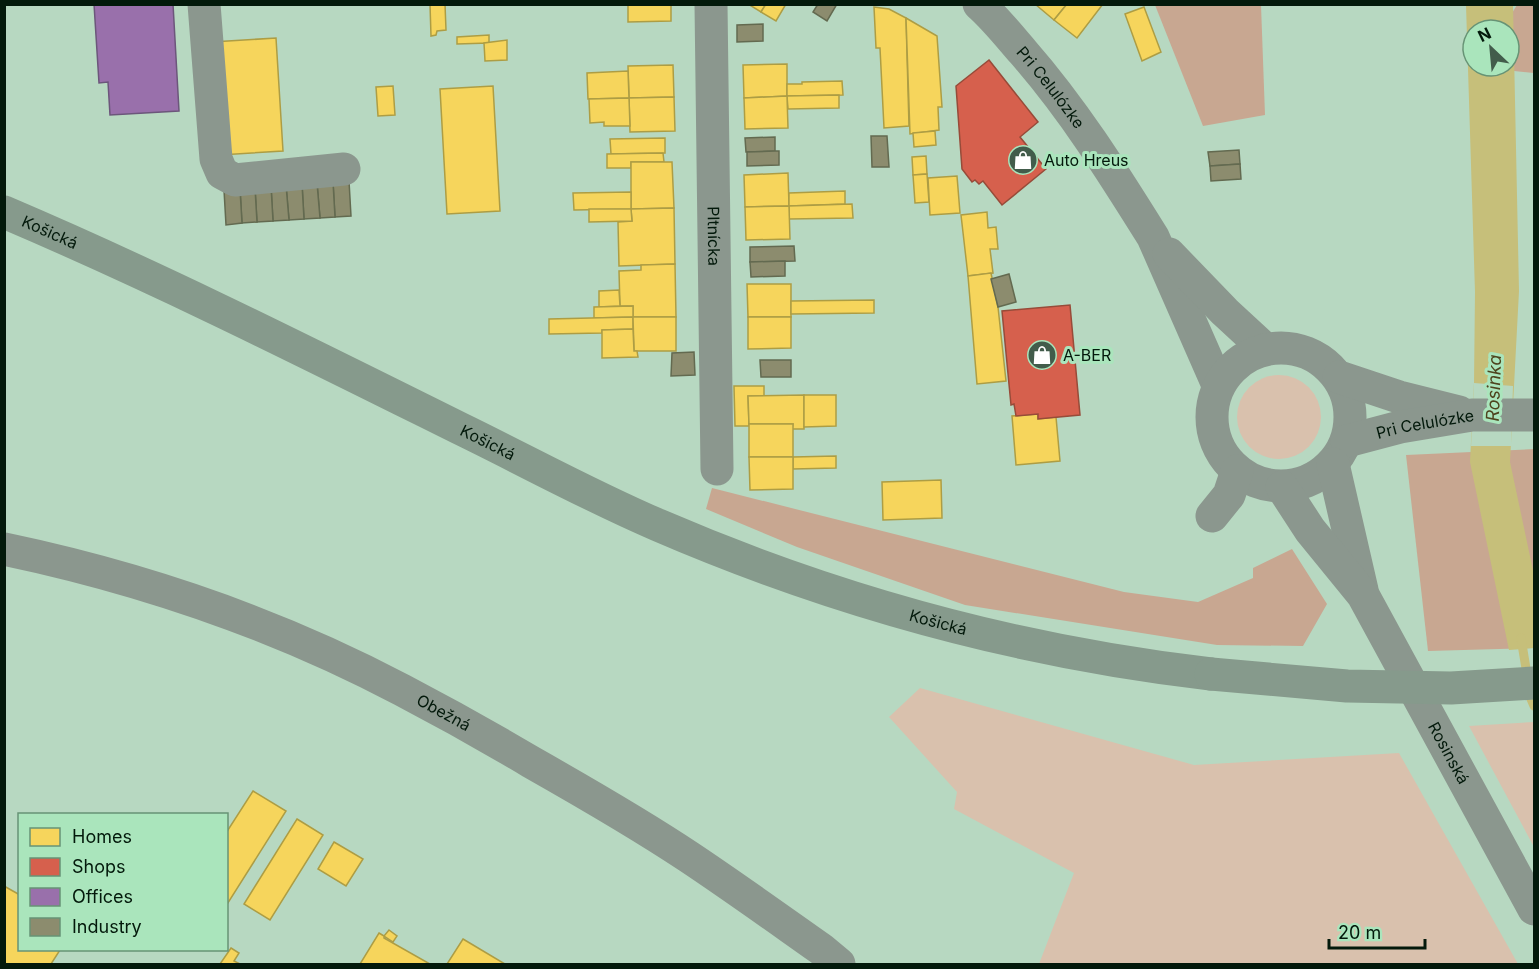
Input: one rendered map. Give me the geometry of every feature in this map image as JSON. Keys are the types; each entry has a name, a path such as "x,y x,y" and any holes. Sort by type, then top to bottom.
{"main road":[{"name":"Košická","path":"4,212 173,286 655,524 822,589 986,634 1161,669 1347,686 1451,688 1534,683"}],"street":[{"path":"204,4 216,159 222,173 235,180 344,169"},
{"name":"Pltnícka","path":"711,4 717,469"},
{"name":"Pri Celulózke","path":"979,4 1054,87 1094,143 1153,237 1218,385"},
{"name":"Pri Celulózke","path":"1153,237 1225,312 1265,349"},
{"name":"Pri Celulózke","path":"1340,453 1351,419 1349,397 1339,377 1325,362 1307,351 1286,347 1265,349 1238,362 1218,385 1212,408 1213,432 1222,453 1237,471 1258,483 1282,487 1310,481 1340,453 1400,427 1472,415"},
{"name":"Pri Celulózke","path":"1339,377 1399,397 1472,415"},
{"path":"1472,415 1523,415"},
{"name":"Rosinská","path":"1340,453 1346,514 1363,595"},
{"path":"1212,516 1228,495 1237,471"},
{"name":"Rosinská","path":"1282,487 1310,530 1363,595 1534,909"},
{"name":"Obežná","path":"4,549 62,561 129,579 204,604 274,631 402,689 594,798 688,856 839,964"}],"shaded area":[{"path":"1155,5 1261,5 1265,115 1203,126"},
{"path":"1517,5 1534,5 1534,73 1521,72 1521,18 1512,18 1512,13"},
{"path":"1279,375 1302,382 1314,394 1321,417 1314,440 1302,452 1279,459 1256,452 1244,440 1237,417 1244,394 1256,382"},
{"path":"1534,449 1534,648 1428,651 1406,455"},
{"path":"712,488 1124,592 1198,602 1253,578 1253,568 1292,549 1327,604 1303,646 1217,645 965,605 797,547 706,509"},
{"path":"920,688 1194,765 1399,753 1518,964 1039,964 1074,873 954,809 957,792 889,717"},
{"path":"1534,722 1534,847 1469,726"}],"water":[{"path":"1466,5 1513,5 1513,18 1466,18"},
{"path":"1468,78 1515,78 1519,291 1510,462 1534,575 1534,648 1509,650 1470,462 1475,292"}],"pier":[{"path":"1474,383 1513,386 1511,446 1471,446"}],"building: Homes":[{"path":"430,4 445,4 446,30 437,31 436,35 431,36"},
{"path":"628,4 671,4 671,21 628,22"},
{"path":"748,4 766,4 761,12"},
{"path":"766,4 786,4 776,21 761,12"},
{"path":"1035,4 1067,4 1054,20"},
{"path":"1067,4 1103,4 1077,38 1054,20"},
{"path":"874,7 889,9 906,18 909,126 884,128 880,48 876,48"},
{"path":"1144,7 1161,52 1142,61 1125,14"},
{"path":"906,18 937,36 942,107 938,107 939,130 910,134"},
{"path":"489,35 489,43 457,44 457,37"},
{"path":"276,38 283,151 220,155 212,42"},
{"path":"507,40 507,60 485,61 484,43"},
{"path":"787,64 787,96 744,98 743,65"},
{"path":"673,65 674,97 629,98 628,66"},
{"path":"628,71 629,98 588,99 587,73"},
{"path":"842,81 843,95 787,96 787,84"},
{"path":"393,86 395,115 378,116 376,87"},
{"path":"493,86 500,211 447,214 440,89"},
{"path":"839,95 839,108 788,109 787,96"},
{"path":"787,96 788,128 745,129 744,98"},
{"path":"674,97 675,131 630,132 629,98"},
{"path":"629,98 630,126 604,126 604,122 590,123 589,99"},
{"path":"935,131 936,145 914,147 913,133"},
{"path":"665,138 665,153 611,154 610,139"},
{"path":"663,153 664,162 631,162 631,168 607,168 607,154"},
{"path":"926,156 927,174 913,175 912,157"},
{"path":"631,162 672,162 674,208 631,209"},
{"path":"788,173 789,206 745,207 744,175"},
{"path":"927,174 929,202 915,203 913,175"},
{"path":"957,176 960,213 930,215 928,178"},
{"path":"845,191 845,204 789,206 789,193"},
{"path":"631,192 631,209 574,210 573,193"},
{"path":"852,204 853,218 789,219 789,206"},
{"path":"789,206 790,239 746,240 745,207"},
{"path":"674,208 675,264 619,266 618,222 632,221 631,209"},
{"path":"589,209 631,209 632,221 589,222"},
{"path":"987,212 988,228 996,227 998,249 990,249 993,273 968,276 961,215"},
{"path":"675,264 676,317 633,317 633,306 620,306 619,271 641,270 641,265"},
{"path":"991,273 998,307 1006,381 977,384 968,276"},
{"path":"747,284 791,284 791,317 748,317"},
{"path":"619,290 620,306 599,307 599,291"},
{"path":"874,300 874,313 791,314 791,301"},
{"path":"633,306 633,317 594,318 594,307"},
{"path":"633,317 633,329 602,330 602,333 549,334 549,319"},
{"path":"633,317 676,317 676,351 634,351"},
{"path":"748,317 791,317 791,348 748,349"},
{"path":"633,329 634,351 637,351 638,357 602,358 602,330"},
{"path":"734,386 764,386 764,396 748,396 749,426 735,426"},
{"path":"804,395 804,429 792,429 793,424 749,424 748,396"},
{"path":"804,395 836,395 836,426 804,427"},
{"path":"1038,414 1038,419 1056,417 1060,461 1016,465 1012,416"},
{"path":"749,424 793,424 793,457 749,457"},
{"path":"836,456 836,468 793,469 793,457"},
{"path":"749,457 793,457 793,489 750,490"},
{"path":"941,480 942,518 883,520 882,482"},
{"path":"253,791 286,811 228,903 228,830"},
{"path":"297,819 323,835 270,920 244,904"},
{"path":"334,842 363,859 346,886 318,869"},
{"path":"4,886 18,894 18,951 59,951 51,964 4,964"},
{"path":"389,930 397,936 393,942 384,936"},
{"path":"379,933 384,938 430,964 360,964"},
{"path":"463,939 505,964 447,964"},
{"path":"231,948 239,953 234,961 240,964 220,964"}],"building: Shops":[{"path":"989,60 1038,122 1020,137 1046,169 1002,205 983,181 979,184 975,180 972,182 962,169 956,86"},
{"path":"1070,305 1080,415 1038,419 1038,414 1016,416 1014,404 1011,405 1002,311"}],"building: Offices":[{"path":"94,4 173,4 179,111 110,115 108,82 99,83"}],"building: Industry":[{"path":"818,4 837,4 827,21 813,12"},
{"path":"763,24 763,41 737,42 737,25"},
{"path":"871,136 887,136 889,167 872,167"},
{"path":"775,137 775,151 746,152 745,138"},
{"path":"1239,150 1240,164 1210,166 1208,152"},
{"path":"779,151 779,165 747,166 747,152"},
{"path":"1240,164 1241,179 1211,181 1210,166"},
{"path":"349,181 351,216 335,217 333,182"},
{"path":"333,182 335,217 320,218 317,183"},
{"path":"317,183 320,218 304,219 302,184"},
{"path":"302,184 304,219 289,220 286,185"},
{"path":"286,185 289,220 273,221 271,186"},
{"path":"271,186 273,221 257,222 255,188"},
{"path":"255,188 257,222 242,223 240,189"},
{"path":"240,189 242,223 226,225 224,190"},
{"path":"794,246 795,261 750,262 750,247"},
{"path":"785,261 785,276 751,277 750,262"},
{"path":"1009,274 1016,302 998,307 991,279"},
{"path":"694,352 695,375 671,376 672,353"},
{"path":"760,360 791,360 791,377 761,377"}],"waterway":[{"name":"Rosinka","path":"1521,638 1534,706"}],"place":[{"name":"Auto Hreus","path":"1023,160"},
{"name":"A-BER","path":"1042,355"}]}
